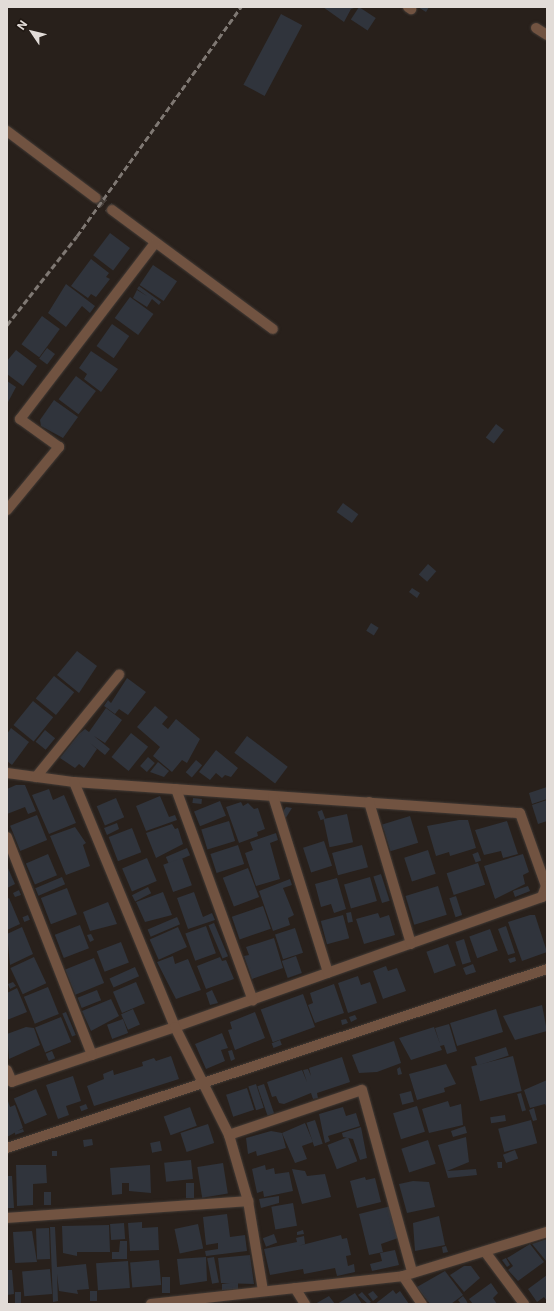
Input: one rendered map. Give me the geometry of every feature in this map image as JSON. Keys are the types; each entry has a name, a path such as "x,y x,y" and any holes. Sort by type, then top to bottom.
{"street":[{"path":"536,28 547,35"},
{"path":"7,131 96,198"},
{"path":"112,210 273,329"},
{"path":"7,510 59,447 20,419 155,243"},
{"path":"36,777 119,675"},
{"path":"7,773 74,782 520,813 546,886 542,897 175,1027 10,1083 7,1070"},
{"path":"74,782 175,1027 201,1085 229,1135 248,1201 263,1291"},
{"path":"176,789 253,1000"},
{"path":"273,796 328,973"},
{"path":"369,802 411,944"},
{"path":"7,837 92,1055"},
{"path":"7,1148 201,1085 547,969"},
{"path":"229,1135 362,1090 408,1274 422,1304"},
{"path":"7,1218 248,1201"},
{"path":"150,1304 191,1303 263,1291 408,1274 486,1253 547,1232"},
{"path":"486,1253 524,1304"},
{"path":"295,1288 305,1304"}],"building":[{"path":"323,7 357,7 351,9 344,22"},
{"path":"359,7 376,18 368,30 351,20"},
{"path":"418,7 429,7 426,12"},
{"path":"281,14 302,25 265,96 243,85"},
{"path":"110,233 130,248 113,270 93,255"},
{"path":"91,259 109,273 106,277 110,279 96,297 91,294 88,298 71,286"},
{"path":"153,265 177,281 164,301 140,285"},
{"path":"66,284 95,306 90,313 82,306 66,327 48,313"},
{"path":"139,286 161,302 159,305 152,299 147,307 133,298 137,290 147,296 137,289"},
{"path":"130,297 153,314 138,335 115,318"},
{"path":"42,316 60,329 39,357 21,344"},
{"path":"112,324 129,336 114,358 97,346"},
{"path":"47,348 55,354 47,364 39,358"},
{"path":"16,350 37,366 23,386 7,374 7,361"},
{"path":"91,351 118,369 101,392 84,379 87,374 79,368"},
{"path":"76,376 96,391 79,414 59,399"},
{"path":"7,381 16,387 7,404"},
{"path":"54,400 78,417 63,438 41,426 40,420"},
{"path":"496,424 504,430 494,444 486,438"},
{"path":"343,503 358,514 352,523 337,512"},
{"path":"428,564 436,571 427,582 419,575"},
{"path":"412,588 420,593 417,598 409,592"},
{"path":"371,623 379,628 374,635 366,631"},
{"path":"77,651 97,666 79,693 57,675"},
{"path":"54,676 74,692 56,715 36,699"},
{"path":"127,678 146,692 128,715 119,709 115,714 104,706 108,700 111,703"},
{"path":"33,701 53,717 34,741 13,725"},
{"path":"155,706 168,717 162,724 168,729 176,719 200,739 187,763 182,760 172,772 153,756 160,747 137,727"},
{"path":"106,708 122,720 105,743 94,736 110,749 105,755 90,743 97,749 84,768 79,764 75,768 60,758 79,734 85,729 89,732"},
{"path":"11,728 29,742 12,765 7,761 7,734"},
{"path":"45,730 55,738 46,750 36,742"},
{"path":"131,733 148,747 129,771 111,757"},
{"path":"247,736 288,767 275,783 234,753"},
{"path":"216,750 238,768 231,777 225,775 222,778 216,773 210,780 199,772"},
{"path":"148,757 155,763 147,772 140,766"},
{"path":"196,760 202,765 192,777 186,772"},
{"path":"158,762 169,771 164,777 150,772"},
{"path":"16,785 25,785 36,811 28,814 25,807 7,814 7,789"},
{"path":"547,787 547,799 532,804 529,793"},
{"path":"49,789 53,800 64,795 76,823 49,834 32,795"},
{"path":"160,796 169,817 175,815 177,820 146,831 136,806"},
{"path":"116,798 124,817 105,826 97,806"},
{"path":"193,798 202,799 201,804 192,803"},
{"path":"547,800 547,821 538,824 532,805"},
{"path":"220,801 226,816 200,826 194,811"},
{"path":"241,802 243,806 248,803 254,809 258,808 265,829 257,832 258,836 239,843 226,807"},
{"path":"286,807 292,808 285,819 282,813"},
{"path":"322,810 325,818 321,820 317,812"},
{"path":"347,814 353,842 330,847 324,819"},
{"path":"37,815 47,840 20,851 10,826"},
{"path":"410,816 418,843 390,851 382,824"},
{"path":"459,820 468,820 476,848 450,856 449,852 436,856 427,826"},
{"path":"229,821 235,841 207,850 201,829"},
{"path":"507,821 518,854 503,858 501,851 484,855 475,830"},
{"path":"117,823 119,829 107,835 104,828"},
{"path":"172,824 175,829 178,828 183,844 156,858 146,833"},
{"path":"75,827 86,843 83,845 90,866 66,875 50,836"},
{"path":"132,828 141,852 118,861 109,837"},
{"path":"276,833 278,840 270,843 280,879 256,886 245,853 253,850 250,842"},
{"path":"324,841 332,866 311,873 303,848"},
{"path":"238,845 244,864 217,873 210,854"},
{"path":"362,845 368,867 338,875 332,853"},
{"path":"187,848 190,855 169,864 166,857"},
{"path":"428,850 436,874 412,882 404,858"},
{"path":"478,852 481,860 476,863 472,854"},
{"path":"48,854 57,875 35,885 26,863"},
{"path":"523,854 529,872 523,875 525,884 495,899 484,866"},
{"path":"147,858 157,881 132,892 122,869"},
{"path":"182,858 192,885 173,892 163,865"},
{"path":"478,863 485,885 454,895 447,873"},
{"path":"7,866 15,884 7,888"},
{"path":"248,868 259,897 234,907 223,878"},
{"path":"381,874 390,901 382,903 373,876"},
{"path":"62,877 65,884 38,896 35,888"},
{"path":"370,877 377,901 351,908 344,884"},
{"path":"337,878 346,909 334,913 331,904 321,907 315,884"},
{"path":"290,879 292,885 283,888 294,915 288,918 290,925 273,931 259,891"},
{"path":"438,886 447,915 414,925 405,896"},
{"path":"528,886 530,891 515,897 513,891"},
{"path":"148,887 151,893 135,901 132,895"},
{"path":"67,888 77,914 51,924 41,898"},
{"path":"19,890 21,895 15,897 13,893"},
{"path":"163,892 172,915 145,922 136,902"},
{"path":"194,892 203,917 212,913 215,920 188,929 177,898"},
{"path":"456,896 462,915 456,917 449,898"},
{"path":"9,898 20,924 7,930 7,899"},
{"path":"108,902 117,924 90,931 83,912"},
{"path":"263,906 271,929 240,939 232,917"},
{"path":"351,912 353,922 348,923 346,913"},
{"path":"378,913 380,918 389,915 395,935 364,944 356,919"},
{"path":"28,915 30,920 24,922 22,917"},
{"path":"343,915 349,938 327,944 321,921"},
{"path":"530,915 535,915 547,952 522,961 508,922"},
{"path":"177,917 180,924 151,937 148,930"},
{"path":"214,923 228,956 223,958 208,925"},
{"path":"80,925 89,948 64,958 55,935"},
{"path":"206,926 216,953 195,961 185,934"},
{"path":"506,926 515,953 508,955 498,929"},
{"path":"22,927 33,954 10,965 7,934"},
{"path":"178,927 187,947 159,960 150,940"},
{"path":"295,928 303,953 283,959 275,934"},
{"path":"490,929 498,951 477,958 469,937"},
{"path":"91,934 94,940 90,942 87,935"},
{"path":"274,938 283,968 252,979 244,956 249,955 246,947"},
{"path":"464,939 471,962 462,965 455,942"},
{"path":"121,942 129,963 105,972 97,951"},
{"path":"448,944 456,966 434,973 426,952"},
{"path":"173,956 175,964 188,959 201,990 176,999 157,962"},
{"path":"296,956 302,973 288,978 282,961"},
{"path":"34,957 46,983 23,994 10,968"},
{"path":"220,957 222,961 226,960 234,979 206,989 197,966"},
{"path":"515,957 516,961 510,963 508,959"},
{"path":"94,958 104,983 75,995 65,970"},
{"path":"473,964 476,972 466,975 463,968"},
{"path":"386,966 388,971 397,968 406,991 383,999 373,971"},
{"path":"135,967 139,976 113,988 109,978"},
{"path":"358,976 361,985 370,982 377,1003 348,1013 338,983"},
{"path":"13,982 16,986 10,989 8,984"},
{"path":"136,982 145,1003 122,1013 113,992"},
{"path":"334,984 344,1013 315,1023 308,1005 313,1003 310,993"},
{"path":"48,987 59,1014 35,1024 24,997"},
{"path":"17,988 27,1012 7,1020 7,993"},
{"path":"97,990 101,1000 82,1008 78,998"},
{"path":"212,990 218,1003 210,1005 206,993"},
{"path":"303,994 315,1027 273,1042 261,1009"},
{"path":"111,999 119,1016 91,1031 82,1011"},
{"path":"542,1005 547,1031 515,1040 503,1016"},
{"path":"133,1009 140,1025 128,1030 121,1014"},
{"path":"496,1009 503,1032 457,1046 450,1023"},
{"path":"66,1012 76,1035 72,1037 62,1014"},
{"path":"255,1012 265,1038 235,1050 228,1030 232,1029 230,1022"},
{"path":"355,1015 357,1019 351,1022 349,1017"},
{"path":"61,1017 71,1042 45,1053 35,1027"},
{"path":"123,1019 128,1033 112,1039 107,1025"},
{"path":"346,1019 348,1023 342,1025 341,1020"},
{"path":"449,1024 457,1051 447,1054 444,1045 440,1046 442,1050 411,1060 399,1038 434,1027 440,1044 435,1028"},
{"path":"26,1027 34,1028 40,1045 9,1059 7,1034"},
{"path":"222,1033 228,1048 221,1050 225,1061 206,1069 195,1044"},
{"path":"280,1040 282,1045 274,1048 272,1043"},
{"path":"394,1041 401,1063 377,1072 359,1073 352,1055"},
{"path":"506,1047 509,1056 477,1066 475,1057"},
{"path":"232,1050 235,1059 231,1061 228,1051"},
{"path":"52,1051 55,1058 49,1061 46,1054"},
{"path":"171,1056 179,1079 94,1106 87,1086 104,1079 103,1074 113,1070 114,1075 143,1066 142,1062 154,1058 156,1061"},
{"path":"513,1056 522,1091 480,1101 471,1066"},
{"path":"342,1057 350,1082 317,1093 318,1098 313,1099 311,1093 284,1104 279,1103 276,1096 272,1097 267,1082 302,1070 307,1082 303,1070 308,1069 311,1076 309,1068"},
{"path":"446,1064 456,1084 444,1088 445,1092 417,1100 409,1074"},
{"path":"400,1067 402,1074 398,1075 397,1069"},
{"path":"73,1076 81,1101 66,1106 69,1115 58,1119 46,1085"},
{"path":"547,1080 547,1108 545,1104 530,1108 524,1090"},
{"path":"256,1084 264,1108 256,1110 248,1086"},
{"path":"264,1084 274,1113 267,1116 257,1086"},
{"path":"247,1088 254,1110 233,1117 226,1095"},
{"path":"36,1089 47,1115 25,1124 14,1098"},
{"path":"411,1091 414,1102 402,1105 399,1094"},
{"path":"521,1093 526,1110 522,1111 517,1094"},
{"path":"7,1098 10,1107 15,1105 23,1128 7,1137"},
{"path":"448,1101 450,1107 461,1104 463,1125 429,1133 422,1109"},
{"path":"86,1104 88,1109 81,1111 80,1107"},
{"path":"417,1106 425,1132 401,1139 393,1113"},
{"path":"190,1107 197,1126 171,1135 164,1117"},
{"path":"343,1107 346,1116 356,1113 360,1126 328,1136 330,1141 325,1143 319,1114"},
{"path":"534,1108 537,1120 533,1121 529,1110"},
{"path":"505,1115 506,1121 491,1123 490,1117"},
{"path":"315,1120 323,1144 314,1147 306,1123"},
{"path":"531,1120 537,1143 504,1152 498,1129"},
{"path":"305,1123 313,1142 302,1146 307,1159 295,1163 282,1133"},
{"path":"208,1124 214,1143 187,1152 180,1133"},
{"path":"465,1126 467,1133 453,1137 451,1131"},
{"path":"361,1127 367,1158 360,1160 353,1139 343,1137 342,1133"},
{"path":"23,1129 24,1132 15,1135 14,1132"},
{"path":"271,1131 282,1133 286,1148 257,1156 256,1151 248,1154 246,1138"},
{"path":"348,1137 357,1161 337,1169 327,1145"},
{"path":"466,1137 469,1162 447,1171 476,1169 477,1175 448,1178 438,1145"},
{"path":"92,1139 93,1145 84,1147 83,1140"},
{"path":"428,1140 436,1164 409,1172 401,1149"},
{"path":"160,1141 162,1151 152,1153 150,1143"},
{"path":"515,1150 518,1158 506,1163 503,1155"},
{"path":"52,1151 57,1151 57,1156 52,1156"},
{"path":"191,1160 193,1179 166,1182 164,1163"},
{"path":"497,1162 502,1162 502,1168 498,1168"},
{"path":"223,1163 228,1194 202,1198 197,1167"},
{"path":"16,1165 46,1165 47,1183 33,1184 33,1205 17,1206"},
{"path":"150,1165 151,1193 129,1191 129,1183 122,1183 122,1194 112,1195 110,1168"},
{"path":"265,1165 266,1170 274,1168 275,1174 289,1172 293,1191 264,1197 263,1191 257,1193 252,1169"},
{"path":"292,1169 305,1171 307,1176 325,1174 331,1197 302,1204"},
{"path":"7,1176 12,1176 14,1208 7,1208"},
{"path":"365,1177 366,1180 375,1178 381,1202 357,1208 350,1181"},
{"path":"413,1181 429,1182 435,1207 407,1213 399,1184"},
{"path":"186,1183 194,1183 194,1198 186,1198"},
{"path":"44,1192 51,1192 51,1205 44,1205"},
{"path":"279,1196 279,1203 261,1208 259,1199"},
{"path":"293,1203 297,1226 275,1229 271,1207"},
{"path":"391,1206 398,1238 381,1244 383,1252 369,1255 359,1214"},
{"path":"227,1214 230,1237 245,1235 247,1251 206,1256 205,1251 218,1249 218,1243 206,1245 203,1217"},
{"path":"439,1216 445,1245 415,1251 413,1223"},
{"path":"142,1222 142,1228 158,1227 159,1250 130,1251 128,1223"},
{"path":"124,1223 125,1239 111,1240 110,1224"},
{"path":"198,1224 203,1248 180,1253 175,1229"},
{"path":"109,1225 110,1252 77,1252 77,1256 63,1253 62,1226"},
{"path":"50,1227 55,1227 57,1267 86,1264 89,1289 77,1290 78,1294 59,1291 57,1274 58,1301 53,1302"},
{"path":"36,1228 49,1228 50,1259 37,1259"},
{"path":"303,1230 304,1234 297,1235 297,1232"},
{"path":"32,1231 37,1262 15,1263 13,1232"},
{"path":"274,1234 277,1242 266,1247 263,1238"},
{"path":"341,1235 342,1239 347,1238 351,1255 346,1256 348,1266 354,1264 355,1272 337,1276 335,1268 304,1274 303,1269 270,1275 264,1249 297,1242 296,1238 304,1236 305,1244 298,1246"},
{"path":"547,1239 547,1262 532,1244"},
{"path":"120,1241 127,1241 127,1259 112,1259 112,1252 119,1252"},
{"path":"530,1244 544,1262 518,1281 508,1270 513,1266 507,1258"},
{"path":"446,1246 448,1252 443,1253 442,1247"},
{"path":"395,1250 399,1265 372,1271 370,1264 382,1261 380,1253"},
{"path":"250,1255 254,1284 221,1283 218,1258"},
{"path":"206,1257 207,1281 180,1285 177,1259"},
{"path":"214,1257 219,1283 212,1284 207,1258"},
{"path":"506,1258 510,1265 507,1267 502,1260"},
{"path":"159,1260 161,1285 132,1287 130,1263"},
{"path":"128,1261 130,1288 98,1290 96,1263"},
{"path":"464,1266 471,1266 480,1278 464,1292 450,1275"},
{"path":"50,1269 52,1294 24,1296 22,1271"},
{"path":"7,1270 12,1270 14,1294 7,1295"},
{"path":"445,1271 463,1295 451,1304 430,1304 417,1287"},
{"path":"547,1275 547,1301 544,1297 537,1302 528,1289"},
{"path":"162,1277 170,1277 170,1293 162,1293"},
{"path":"238,1282 238,1289 222,1290 222,1284"},
{"path":"491,1283 498,1293 493,1298 497,1304 473,1304 469,1299"},
{"path":"393,1290 396,1294 400,1291 409,1304 375,1304"},
{"path":"90,1291 97,1291 97,1301 90,1301"},
{"path":"373,1291 378,1297 373,1301 368,1294"},
{"path":"15,1292 21,1292 21,1304 15,1304"},
{"path":"362,1292 371,1302 368,1304 358,1295"},
{"path":"355,1293 362,1304 337,1304"},
{"path":"329,1296 335,1304 315,1304"},
{"path":"463,1296 468,1304 461,1304 458,1300"}],"tunnel":[{"path":"96,198 112,210"}],"railway":[{"path":"7,325 77,236 241,7"}]}
